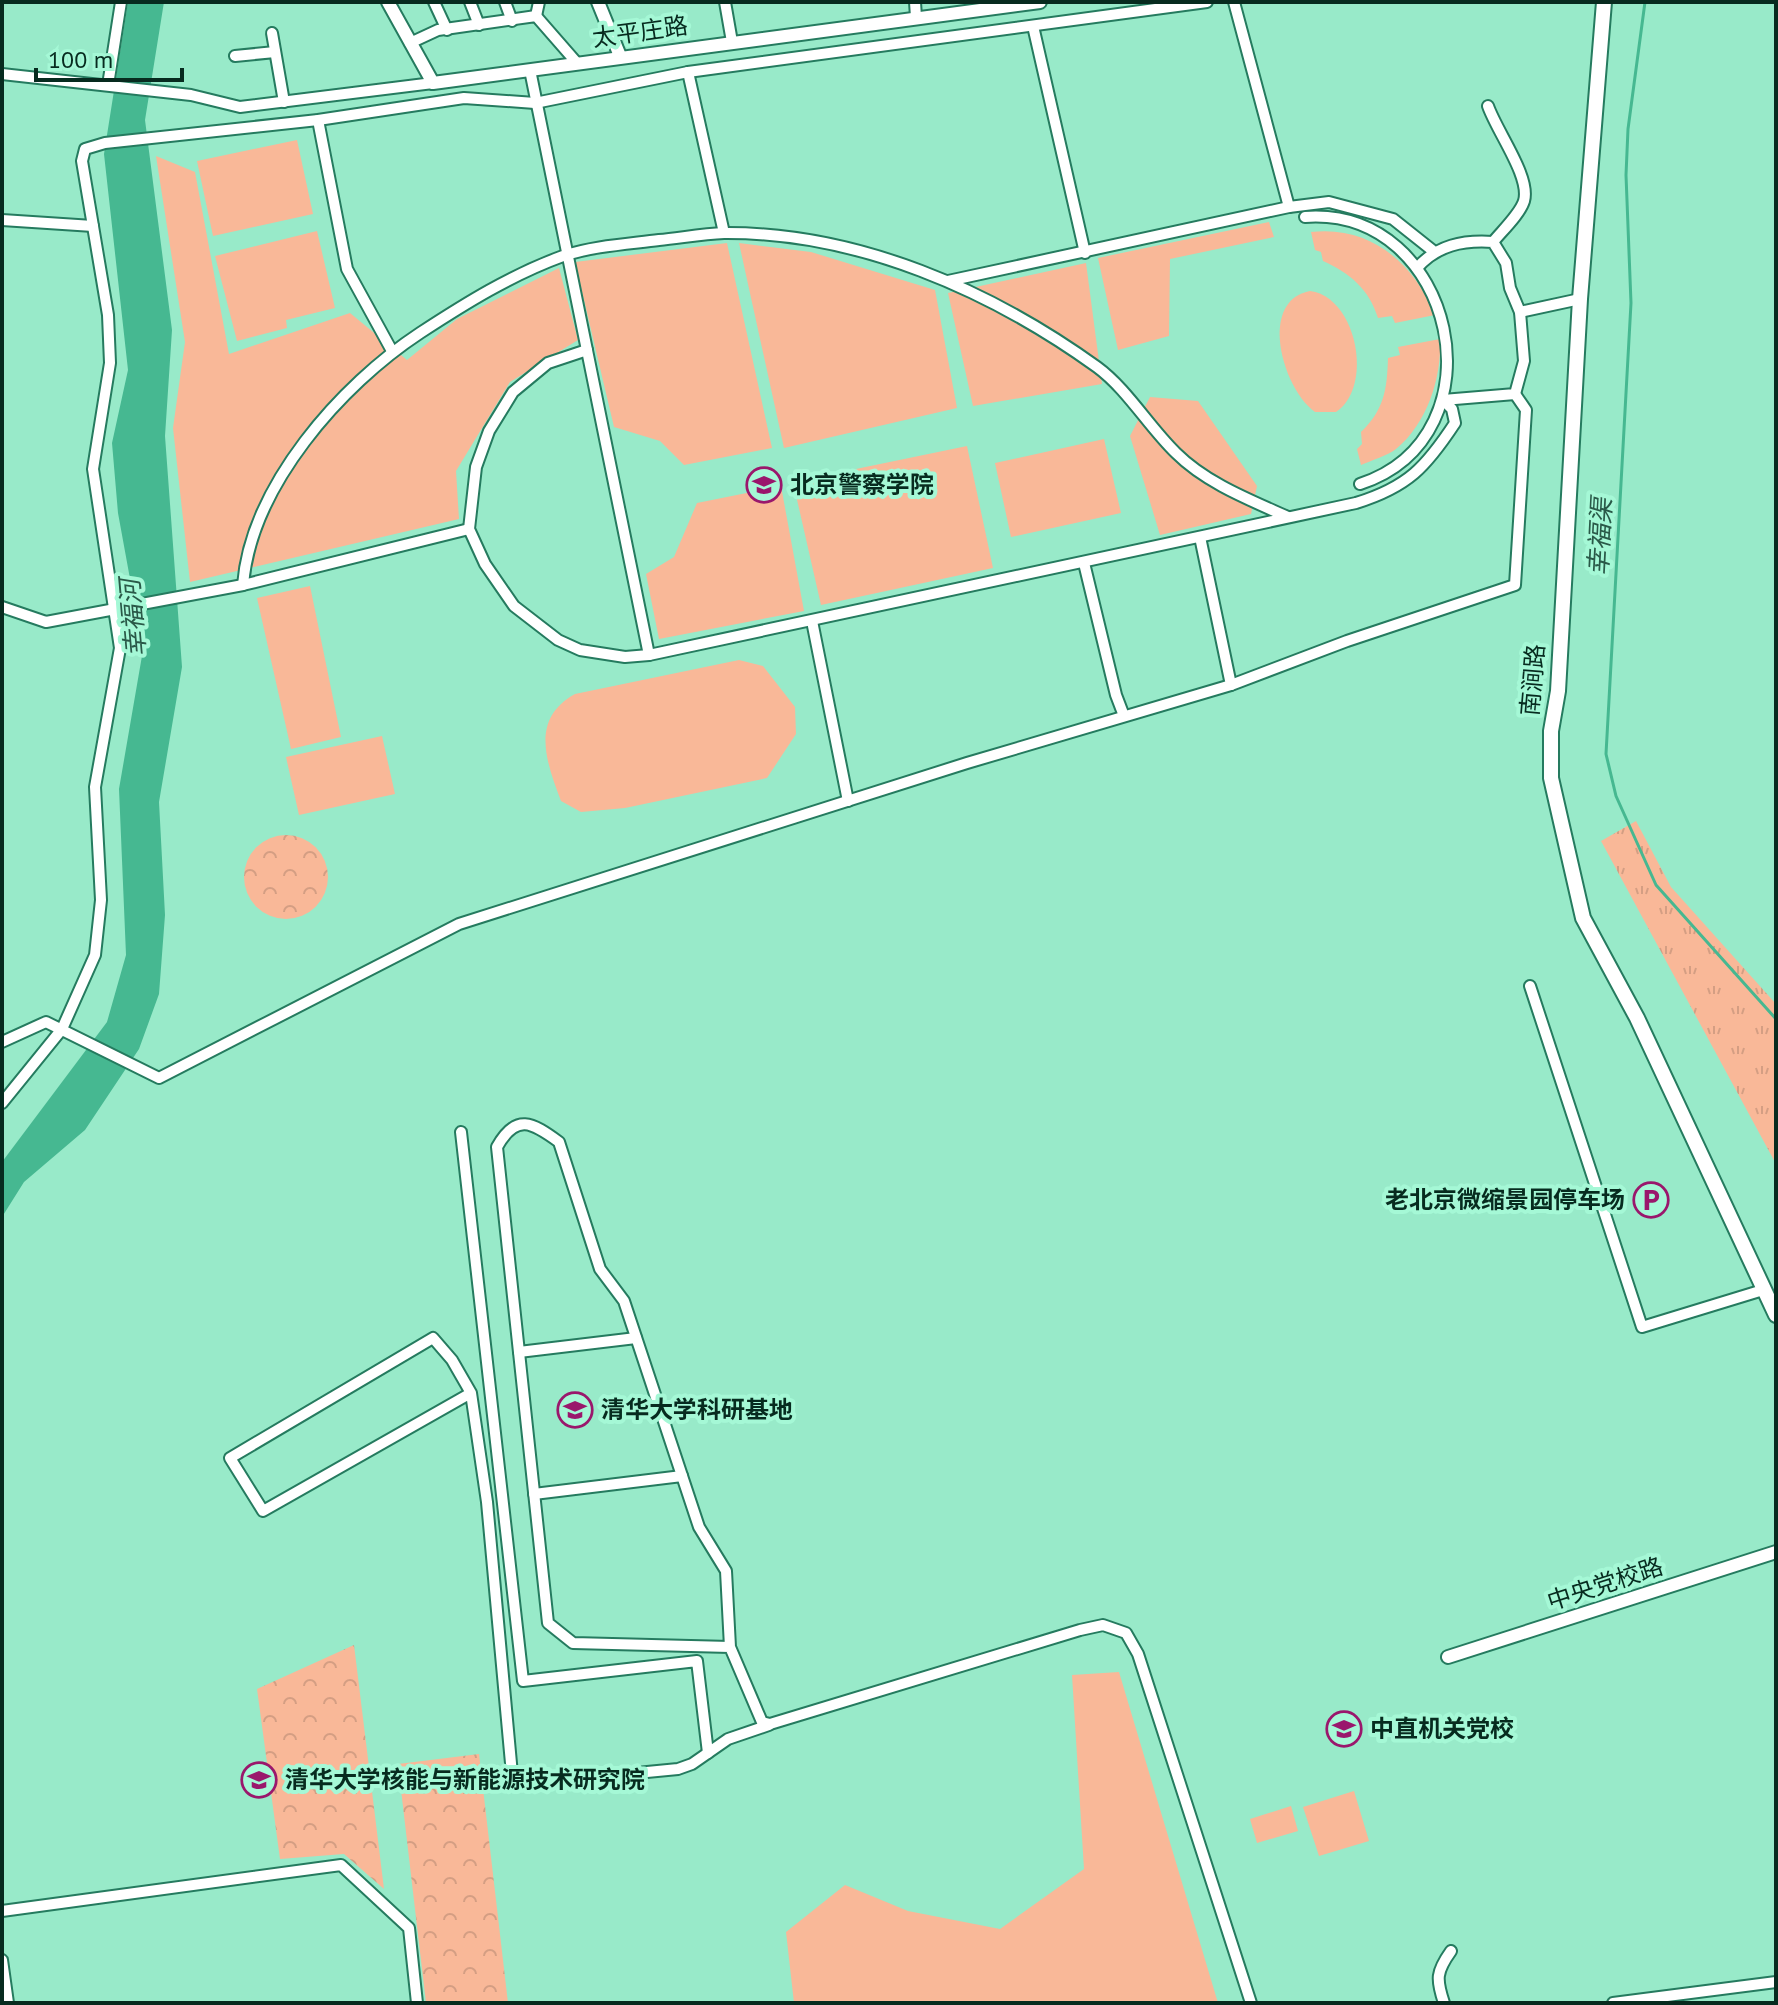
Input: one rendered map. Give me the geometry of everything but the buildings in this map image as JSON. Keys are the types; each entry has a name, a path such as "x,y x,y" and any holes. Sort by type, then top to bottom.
{"main road":[{"name":"南涧路","path":"1604,2 1580,299 1558,691 1551,731 1555,803 1583,918 1637,1018 1772,1299"}],"street":[{"path":"109,85 121,2"},
{"path":"2,74 155,90 240,107 433,83 388,2"},
{"path":"434,2 447,30"},
{"path":"470,2 479,25"},
{"path":"505,2 512,21"},
{"path":"536,16 539,2"},
{"path":"598,2 620,56"},
{"path":"725,2 732,42"},
{"path":"915,2 916,17"},
{"name":"太平庄路","path":"433,83 995,5 1040,2"},
{"path":"2,1103 67,1031 95,955 101,900 95,787 120,648 93,469 110,363 108,315 82,161 85,149 157,136 318,120 464,98 535,103 688,72 1207,2"},
{"path":"1234,2 1289,207"},
{"path":"410,43 447,30 536,16"},
{"path":"536,16 577,63"},
{"path":"1033,26 1085,253"},
{"path":"272,33 284,102"},
{"path":"235,56 275,52"},
{"path":"530,70 649,655"},
{"path":"688,72 724,233"},
{"path":"1488,106 1498,133 1524,176 1524,202 1493,242"},
{"path":"318,120 347,269 392,351"},
{"path":"947,282 1289,207 1329,202 1393,219 1432,250"},
{"path":"1305,217 1338,219 1382,237 1417,268 1440,308 1449,354 1443,400 1422,442 1388,473 1360,484"},
{"path":"2,220 93,226"},
{"path":"243,585 258,523 321,418 392,351 497,284 566,255 624,244 724,233 818,242 947,282 1019,314 1101,370 1178,456 1228,489 1288,517"},
{"path":"1417,268 1432,250 1471,241 1493,242"},
{"path":"2,1042 46,1022 159,1078 459,924 848,801 1231,685 1347,641 1515,585 1526,410 1515,394 1524,361 1520,312 1510,288 1506,263 1493,242"},
{"path":"1520,312 1580,299"},
{"path":"587,350 548,363 513,392 489,431 476,467 469,529 498,585 532,623 580,650 625,657 649,655 1084,563 1385,494 1408,481 1428,463 1455,423 1452,409 1443,400"},
{"path":"1443,400 1515,394"},
{"path":"2,607 46,622 243,585 469,529"},
{"path":"1200,537 1231,685"},
{"path":"1084,563 1116,695 1124,716"},
{"path":"812,621 848,801"},
{"path":"1530,986 1642,1327 1772,1299"},
{"path":"730,1647 573,1643 548,1623 497,1147 508,1127 518,1124 533,1126 559,1142 600,1269 624,1301 699,1527 726,1571 730,1647 756,1714 762,1722 770,1724"},
{"path":"461,1132 523,1681 697,1661 708,1753"},
{"path":"471,1393 263,1511 230,1458 433,1338 452,1360 471,1393 487,1502 513,1785 678,1769 728,1739 770,1724 1103,1625 1126,1633 1138,1654 1251,2003"},
{"path":"519,1352 636,1338"},
{"path":"534,1494 682,1476"},
{"name":"中央党校路","path":"1448,1657 1776,1552"},
{"path":"2,1911 341,1865 409,1928 417,2003"},
{"path":"1444,2003 1437,1970 1451,1951"},
{"path":"2,1960 8,2003"},
{"path":"1613,2003 1776,1982"}],"green space":[{"path":"297,140 313,214 213,236 197,161"},
{"path":"156,156 195,172 229,354 350,313 407,360 457,319 559,268 578,340 510,382 456,471 459,519 190,582 173,428 185,342"},
{"path":"1269,222 1274,237 1170,259 1169,336 1118,350 1098,258"},
{"path":"317,231 335,308 286,320 287,328 237,341 215,256"},
{"path":"1332,231 1352,235 1371,241 1387,251 1415,279 1435,315 1395,323 1392,316 1378,318 1364,290 1342,271 1323,261 1321,252 1315,250 1311,232"},
{"path":"727,243 772,448 684,465 660,441 614,427 575,262"},
{"path":"739,243 811,252 935,290 957,408 784,448"},
{"path":"1086,263 1102,384 973,406 948,293"},
{"path":"1310,291 1326,297 1339,309 1349,325 1355,344 1355,383 1348,400 1336,412 1315,412 1303,401 1285,367 1280,328 1284,311 1294,298"},
{"path":"1440,339 1435,384 1416,427 1396,449 1361,465 1357,449 1362,444 1361,432 1375,416 1383,399 1388,358 1400,355 1398,347"},
{"path":"1150,397 1198,401 1257,486 1251,514 1160,535 1130,436"},
{"path":"1104,439 1121,513 1011,537 995,463"},
{"path":"967,446 993,568 821,605 793,482"},
{"path":"781,486 804,611 659,639 646,574 674,557 697,503"},
{"path":"310,586 341,737 291,749 257,598"},
{"path":"739,660 763,666 795,707 796,734 767,778 625,808 581,812 561,801 547,756 546,742 547,728 561,704 575,694"},
{"path":"382,736 395,794 299,815 286,757"},
{"path":"1636,821 1671,887 1776,1004 1776,1164 1601,841"},
{"path":"286,835 302,838 316,847 325,861 328,877 325,893 316,907 302,916 286,919 270,916 256,907 247,893 244,877 247,861 256,847 270,838"},
{"path":"354,1645 384,1889 344,1854 280,1859 257,1689"},
{"path":"1119,1672 1218,2003 794,2003 786,1932 845,1885 908,1911 1000,1929 1084,1869 1072,1675"},
{"path":"479,1754 508,2003 426,2003 398,1764"},
{"path":"1354,1791 1369,1841 1319,1856 1303,1807"},
{"path":"1291,1806 1298,1831 1257,1843 1250,1819"}],"shaded area":[{"path":"128,2 164,2 145,120 172,330 165,436 182,667 159,802 165,915 159,994 139,1049 85,1130 24,1182 2,1217 2,1162 107,1022 126,955 119,789 143,650 118,513 112,443 128,370 104,154"}],"waterway":[{"name":"幸福渠","path":"1645,2 1628,129 1626,175 1631,303 1606,754 1616,796 1656,885 1776,1019"}],"place":[{"name":"北京警察学院","path":"764,485"},
{"name":"老北京微缩景园停车场","path":"1651,1200"},
{"name":"清华大学科研基地","path":"575,1410"},
{"name":"中直机关党校","path":"1344,1729"},
{"name":"清华大学核能与新能源技术研究院","path":"259,1780"}],"water label":[{"name":"幸福河","path":"133,618"}]}
